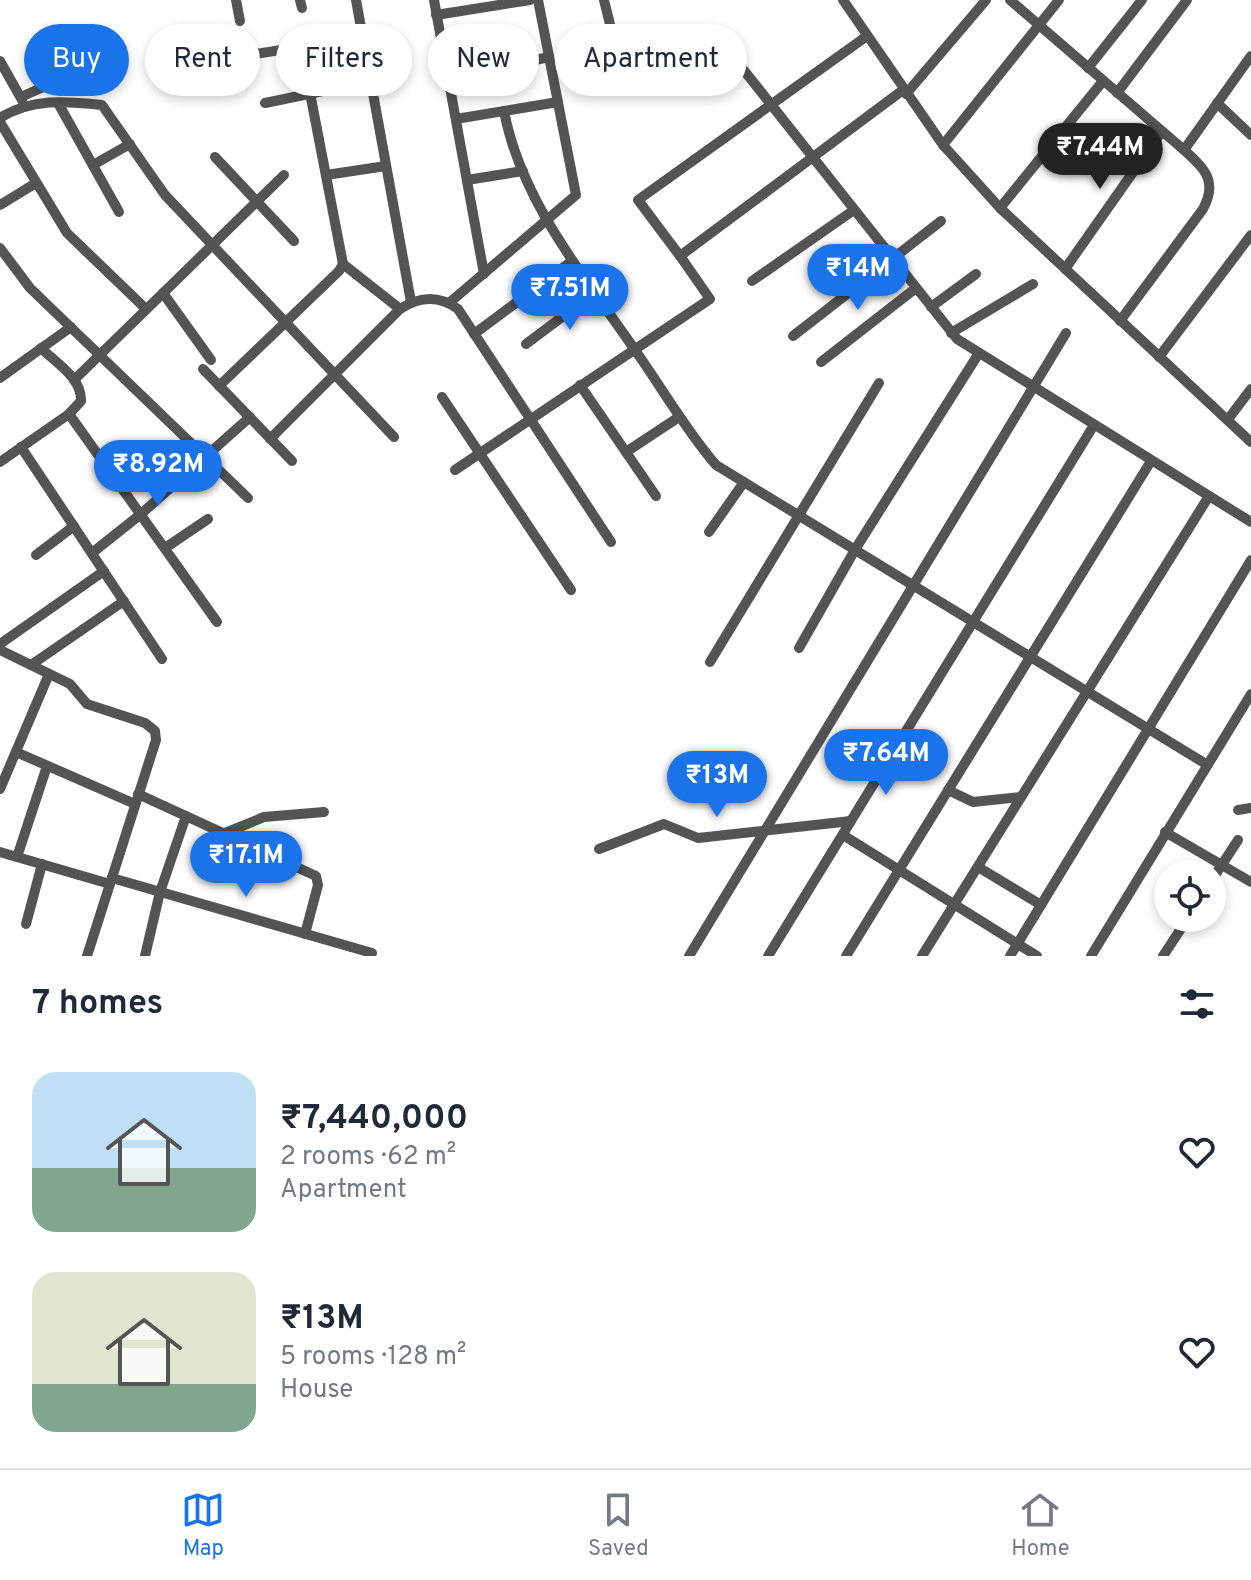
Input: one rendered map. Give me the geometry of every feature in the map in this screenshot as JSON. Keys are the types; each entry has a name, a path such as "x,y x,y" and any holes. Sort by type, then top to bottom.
{"street":[{"path":"236,0 240,21"},
{"path":"356,0 361,24"},
{"path":"434,0 438,24"},
{"path":"436,15 468,5 530,0"},
{"path":"449,303 576,195 538,0"},
{"path":"604,0 610,24"},
{"path":"843,0 943,145 1000,208 1229,418 1251,442"},
{"path":"680,256 904,92 986,0"},
{"path":"1010,0 1203,167 1211,181 1211,194 1120,321"},
{"path":"943,145 1059,0"},
{"path":"1088,68 1142,0"},
{"path":"1117,93 1187,0"},
{"path":"455,470 710,299 638,200 867,36"},
{"path":"1184,150 1251,56"},
{"path":"539,59 549,57"},
{"path":"0,61 23,101"},
{"path":"747,74 951,333 1033,388 1251,522"},
{"path":"1000,208 1103,81"},
{"path":"33,96 0,120 36,183 76,243 146,309"},
{"path":"265,103 296,96"},
{"path":"219,386 343,264 311,96"},
{"path":"374,96 411,302"},
{"path":"451,96 484,274"},
{"path":"23,101 102,105 165,195 394,437"},
{"path":"456,119 558,102"},
{"path":"58,103 119,212"},
{"path":"1217,103 1251,135"},
{"path":"504,111 510,140 548,221 679,417 716,465 1206,764"},
{"path":"1065,269 1162,131"},
{"path":"93,165 130,144"},
{"path":"215,157 294,241"},
{"path":"326,175 386,166"},
{"path":"467,180 523,171"},
{"path":"74,380 284,175"},
{"path":"0,205 36,183"},
{"path":"752,281 854,210"},
{"path":"793,336 941,221"},
{"path":"1159,357 1251,235"},
{"path":"0,248 22,280 248,498"},
{"path":"474,334 572,261"},
{"path":"343,264 400,309"},
{"path":"931,307 976,274"},
{"path":"951,333 1033,284"},
{"path":"821,362 916,288"},
{"path":"163,293 211,360"},
{"path":"526,344 594,293"},
{"path":"270,439 400,309 423,298 449,303 474,334 611,542"},
{"path":"0,378 71,327"},
{"path":"689,956 1066,333"},
{"path":"0,462 69,414 81,401 79,387 74,380 41,348"},
{"path":"799,648 856,548 979,353"},
{"path":"203,369 292,461"},
{"path":"710,662 879,383"},
{"path":"580,385 656,496"},
{"path":"1229,418 1251,389"},
{"path":"442,397 571,590"},
{"path":"69,414 217,622"},
{"path":"92,553 141,514 250,417"},
{"path":"626,452 679,417"},
{"path":"768,956 1094,425"},
{"path":"21,447 162,659"},
{"path":"846,956 1151,461"},
{"path":"709,532 744,482"},
{"path":"922,956 1209,496"},
{"path":"165,548 208,519"},
{"path":"36,555 74,526"},
{"path":"1010,956 1251,560"},
{"path":"87,956 156,740 155,731 145,723 87,704 70,684 0,647 104,571"},
{"path":"31,665 124,601"},
{"path":"0,789 4,770 16,752 49,674"},
{"path":"1091,956 1251,694"},
{"path":"16,752 186,816 316,876 318,885 305,934"},
{"path":"17,857 47,766"},
{"path":"948,790 973,802 1021,797"},
{"path":"1238,810 1251,808"},
{"path":"225,833 264,817 324,812"},
{"path":"145,956 160,892 186,816"},
{"path":"599,849 664,824 698,838 851,821"},
{"path":"1165,832 1210,860"},
{"path":"843,835 1037,956"},
{"path":"1225,860 1238,840"},
{"path":"0,852 160,892 372,953"},
{"path":"26,924 42,864"},
{"path":"978,867 1041,905"},
{"path":"1226,870 1251,882"},
{"path":"1163,956 1179,932"}]}
